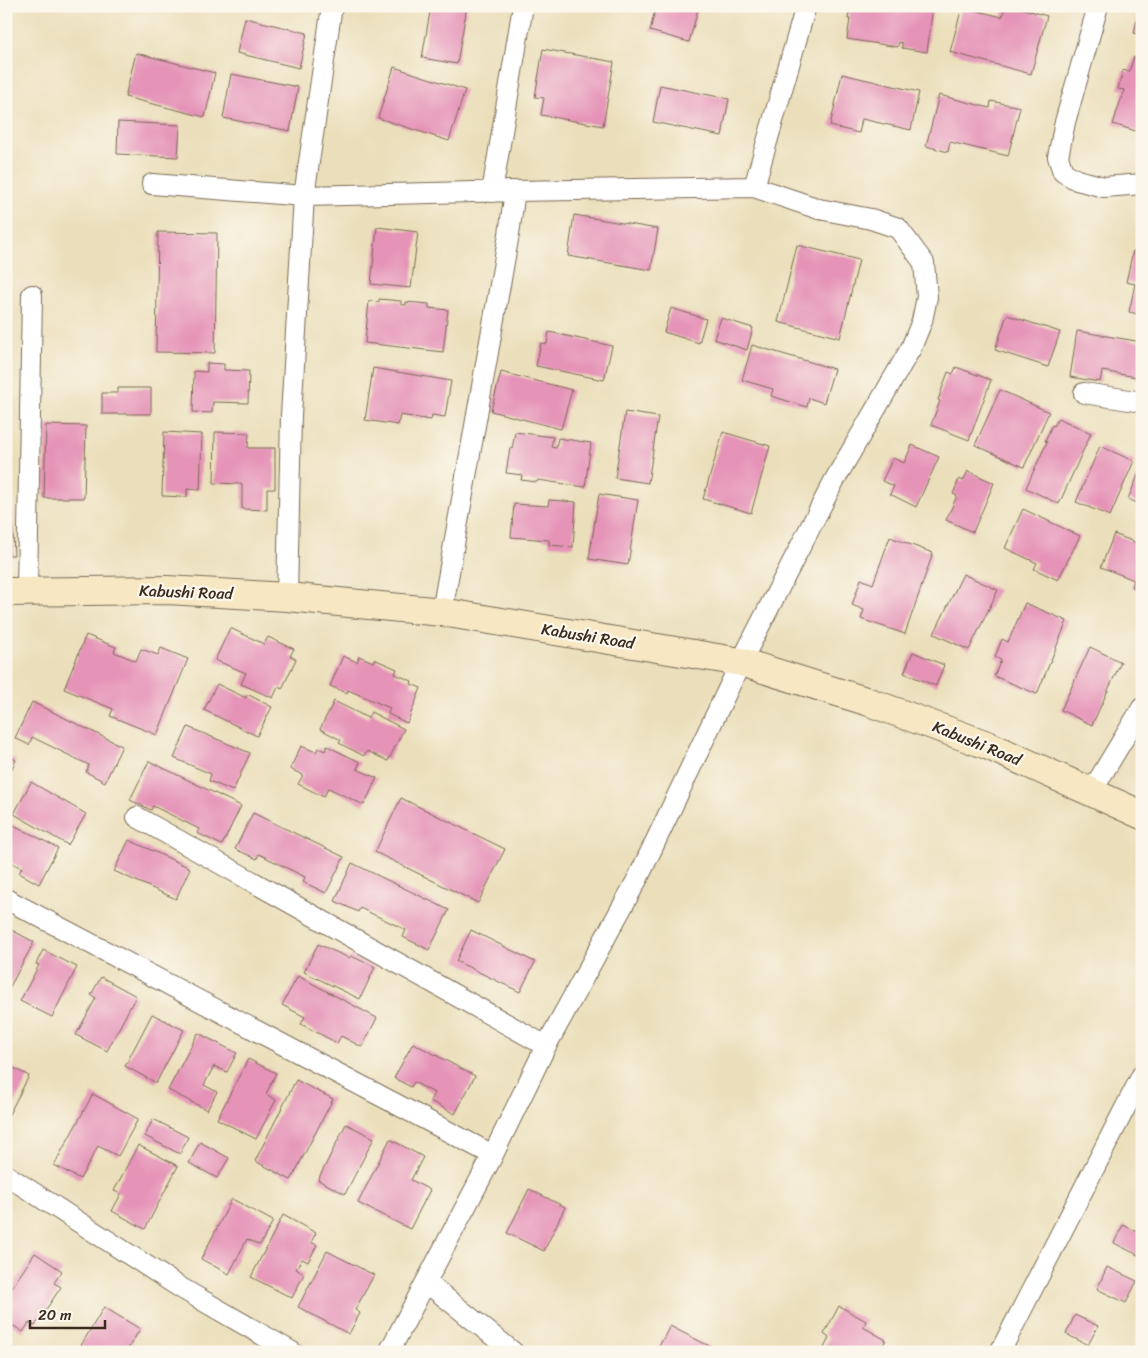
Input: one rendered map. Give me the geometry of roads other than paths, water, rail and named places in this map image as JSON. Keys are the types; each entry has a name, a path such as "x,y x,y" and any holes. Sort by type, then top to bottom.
{"main road":[{"name":"Kabushi Road","path":"17,591 167,590 287,597 442,612 741,662 869,702 987,745 1142,815"}],"street":[{"path":"287,597 291,416 304,196 332,6"},
{"path":"492,192 523,6"},
{"path":"754,187 806,6"},
{"path":"1098,6 1065,122 1058,157 1063,172 1077,180 1104,187 1142,184"},
{"path":"152,184 304,196 754,187 819,209 871,219 898,228 924,263 927,297 922,321 910,348 834,481 741,662 638,878 546,1046 493,1155 389,1352"},
{"path":"442,612 508,241 514,191"},
{"path":"17,591 32,295"},
{"path":"1084,393 1142,402"},
{"path":"1092,791 1142,708"},
{"path":"137,817 546,1046"},
{"path":"6,899 493,1155"},
{"path":"1000,1352 1142,1075"},
{"path":"6,1176 181,1288 292,1352"},
{"path":"426,1282 514,1352"}]}
